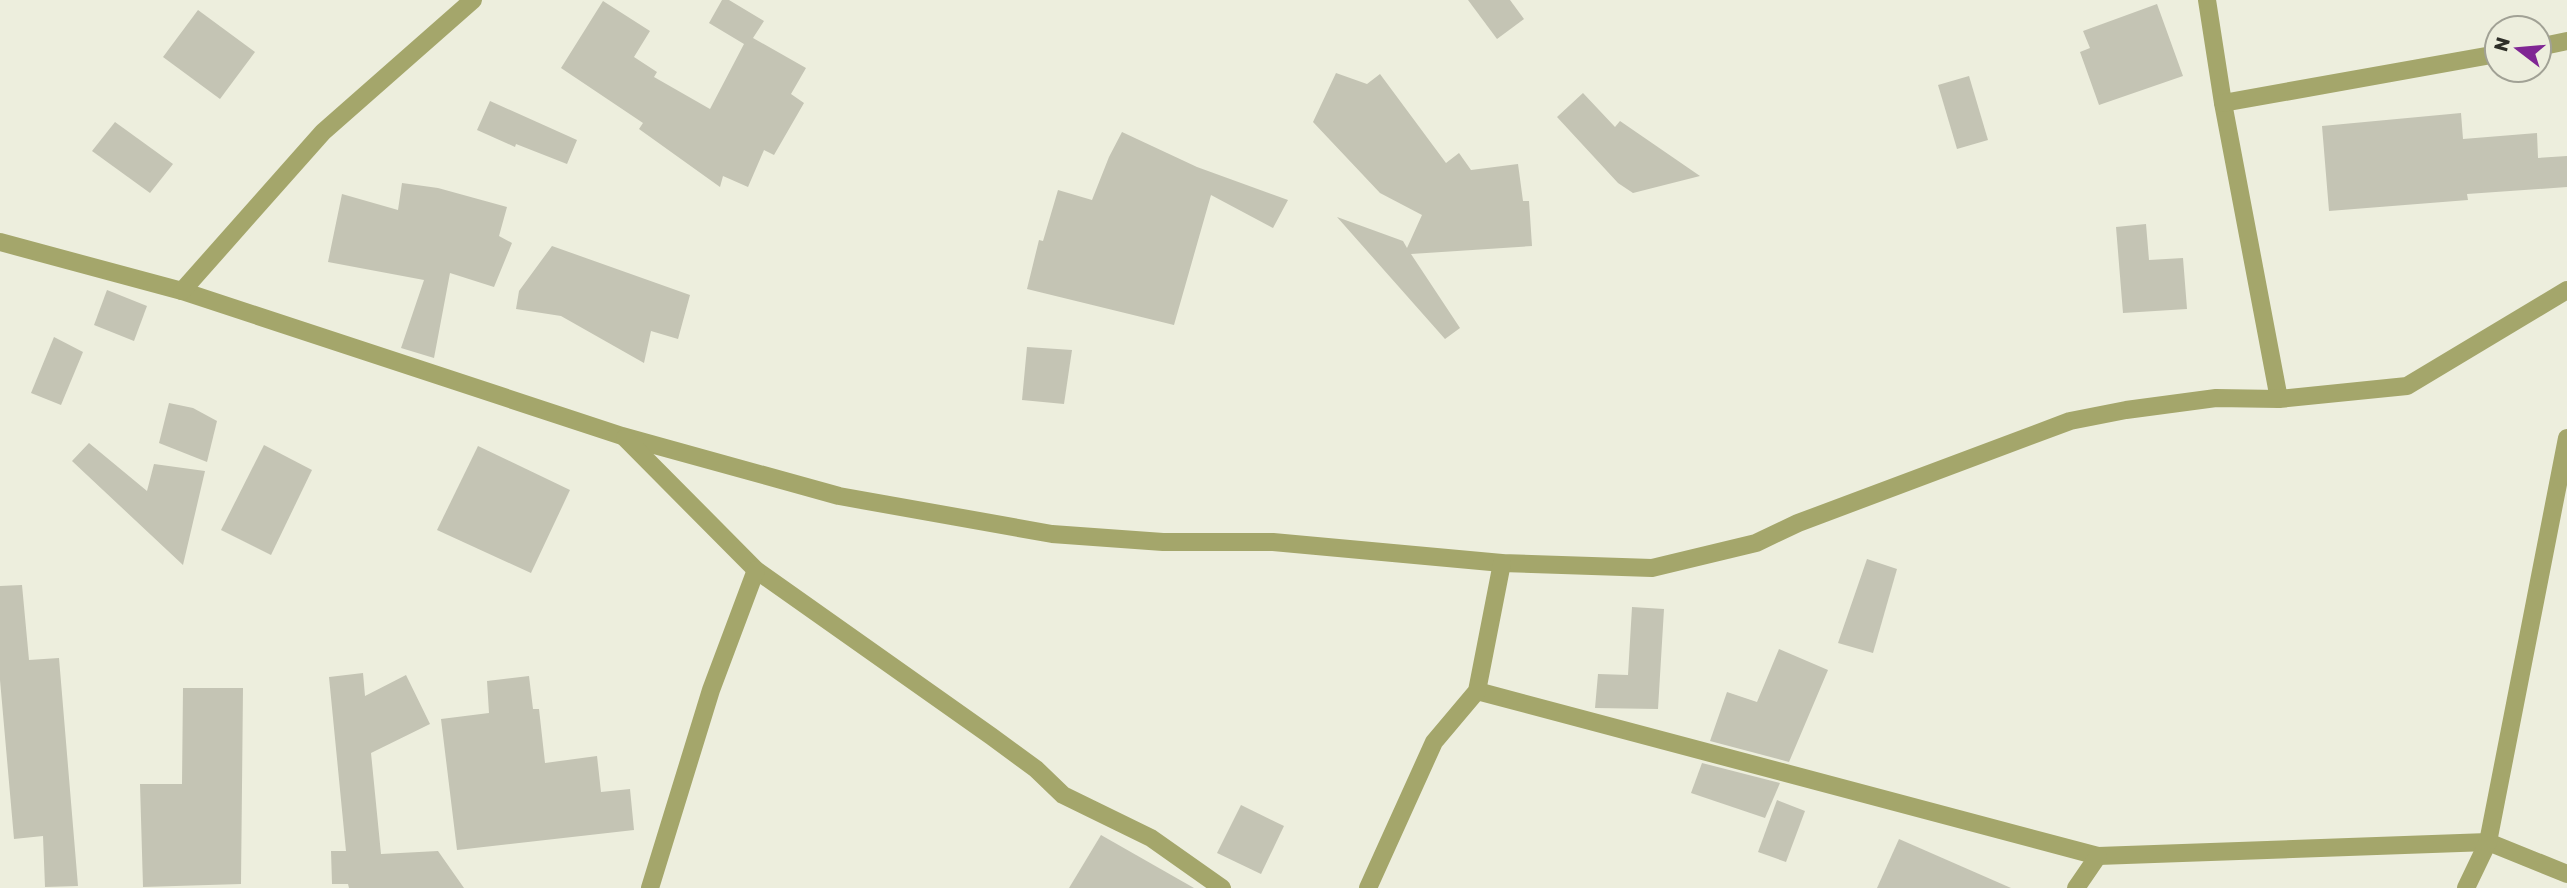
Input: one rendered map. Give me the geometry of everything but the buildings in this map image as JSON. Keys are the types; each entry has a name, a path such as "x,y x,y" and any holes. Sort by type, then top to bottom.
{"street":[{"path":"182,291 323,132 473,0"},
{"path":"2207,0 2223,103 2279,399"},
{"path":"2223,103 2483,57"},
{"path":"0,242 182,291 622,436 839,496 1052,534 1163,542 1273,542 1502,563 1652,568 1756,542 1798,523 2070,421 2126,410 2216,398 2279,399 2407,386 2567,290"},
{"path":"622,436 756,570 1013,752 1036,769 1063,795 1151,838 1222,888"},
{"path":"2466,888 2488,842 2567,438"},
{"path":"1368,888 1434,742 1477,691 1502,563"},
{"path":"650,888 710,690 756,570"},
{"path":"1477,691 2098,856 2488,842 2567,874"},
{"path":"2076,888 2098,856"}]}
